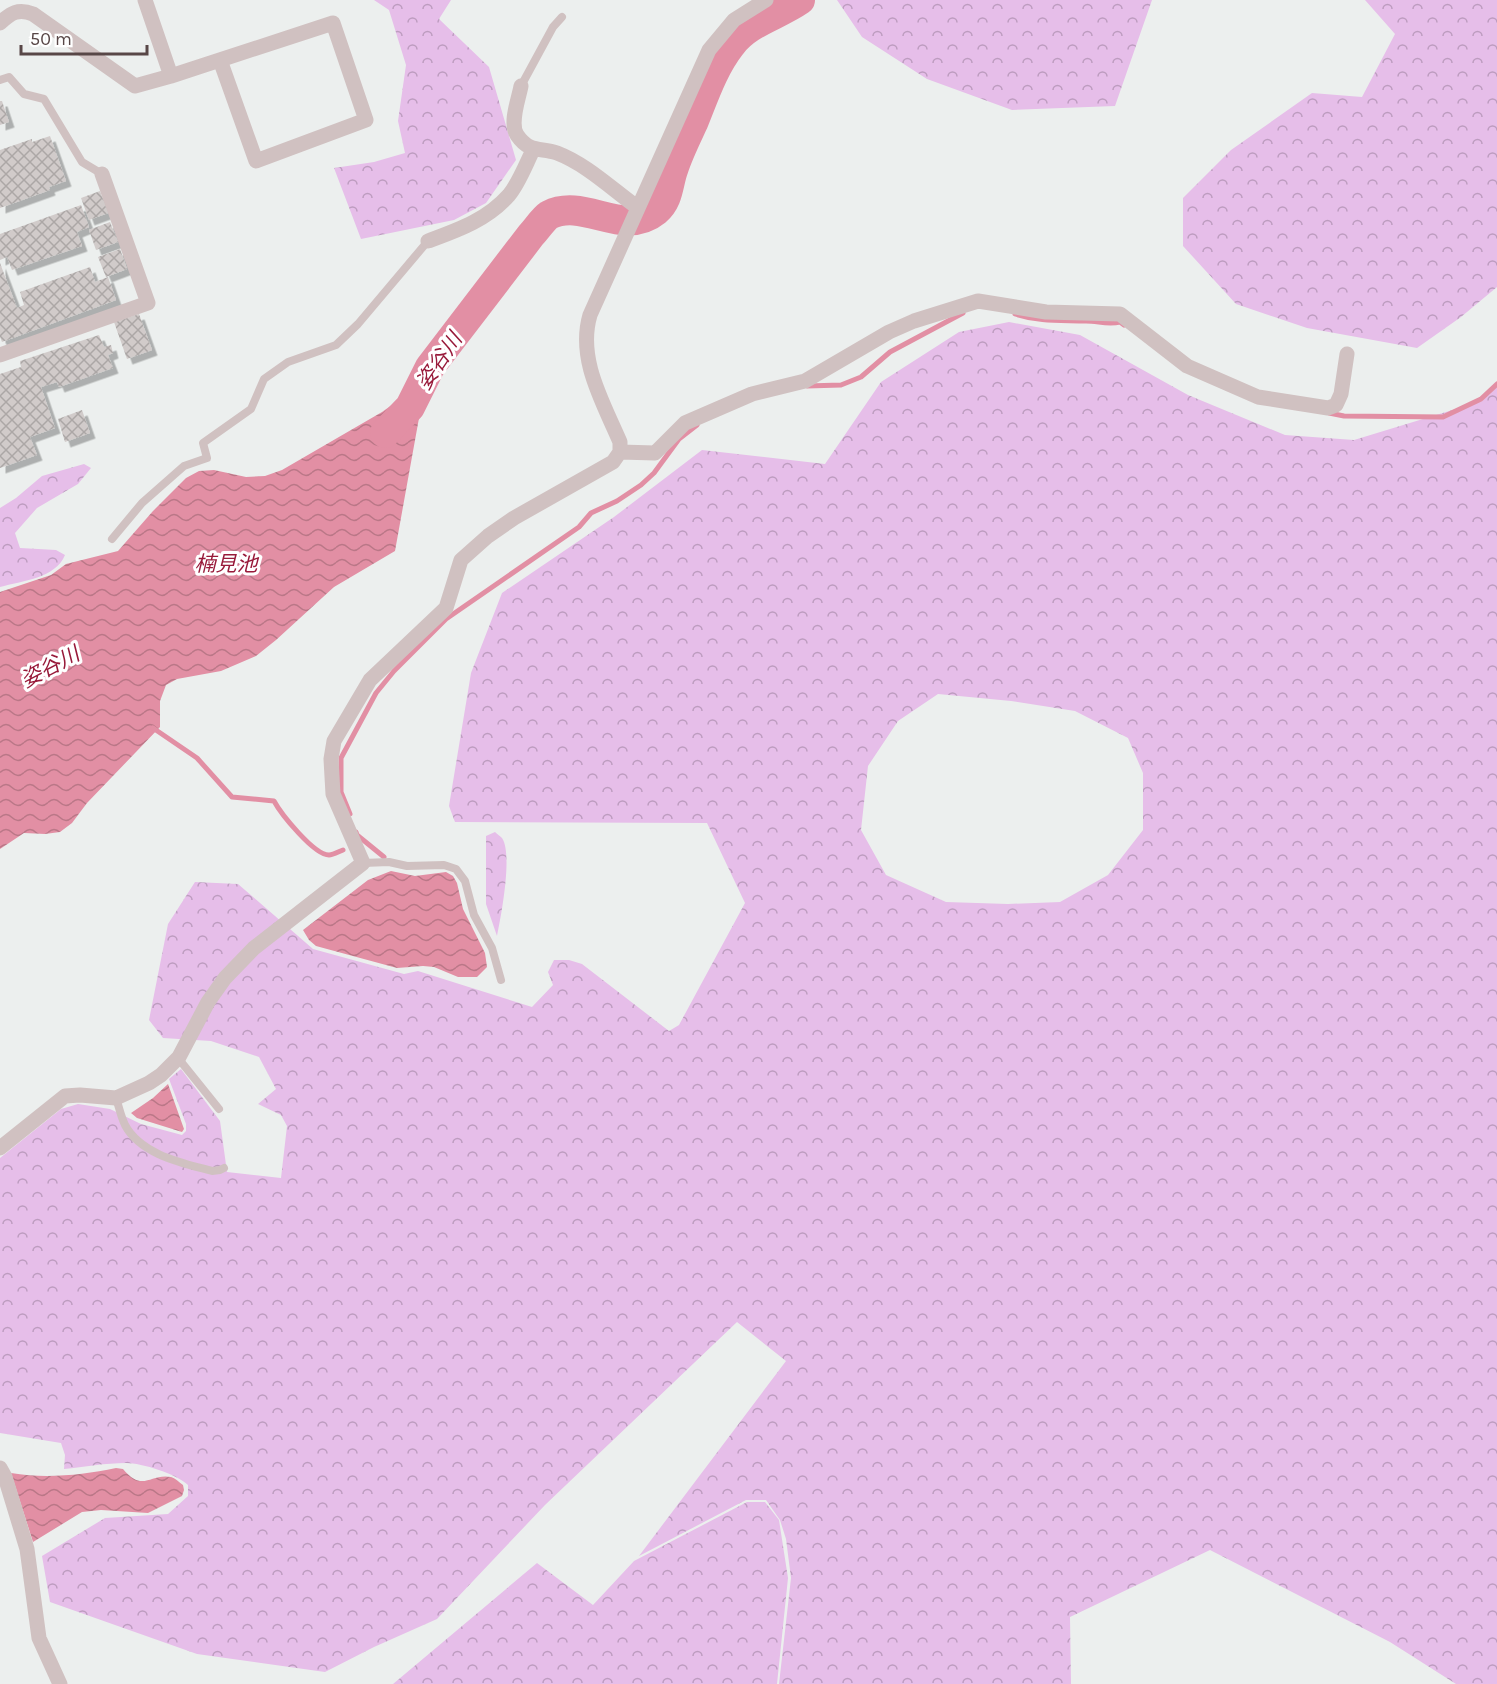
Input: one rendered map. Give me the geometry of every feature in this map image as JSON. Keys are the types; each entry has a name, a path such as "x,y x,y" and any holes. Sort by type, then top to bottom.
{"street":[{"path":"145,0 171,76"},
{"path":"0,1148 66,1096 116,1098 161,1075 178,1058 208,1002 225,978 254,948 363,863 333,794 331,759 334,741 370,680 446,608 461,560 488,536 514,518 613,462 620,452 620,442 595,382 586,351 586,330 590,315 709,50 734,20 766,0"},
{"path":"0,23 17,11 33,14 135,86 333,23 366,120 256,161 220,60"},
{"path":"521,86 514,123 516,134 533,150 556,153 585,169 636,210"},
{"path":"428,241 480,221 510,195 533,150"},
{"path":"0,355 148,303 102,174"},
{"path":"620,452 655,453 685,423 752,394 805,381 905,324 978,301 1046,312 1120,314 1187,366 1258,397 1328,408 1336,405 1341,394 1347,354"},
{"path":"0,1468 5,1477 27,1549 39,1638 60,1684"}],"lane":[{"path":"521,86 562,17"},
{"path":"0,80 9,77 24,94 44,99 82,162 102,174"},
{"path":"112,539 142,503 184,466 207,458 203,443 250,409 264,379 288,362 336,345 358,324 428,241"},
{"path":"363,863 389,862 407,866 444,865 456,869 465,881 474,915 492,948 501,980"},
{"path":"178,1058 219,1109"},
{"path":"116,1098 126,1126 135,1138 162,1156 212,1171 224,1168"}],"green space":[{"path":"374,0 451,0 439,19 489,67 516,160 486,203 454,220 361,239 334,168 374,162 405,153 398,121 406,65 389,10"},
{"path":"837,0 1152,0 1115,106 1012,110 927,79 862,37"},
{"path":"1365,0 1497,0 1497,287 1461,317 1417,348 1307,328 1236,304 1183,246 1183,198 1231,150 1312,93 1362,97 1395,34"},
{"path":"1009,322 1080,335 1188,395 1285,435 1354,440 1482,401 1497,387 1497,1684 1456,1684 1390,1642 1210,1550 1070,1617 1071,1684 779,1684 791,1578 786,1539 780,1520 766,1500 746,1500 639,1556 786,1361 737,1322 545,1505 437,1619 325,1672 197,1654 50,1602 42,1556 105,1518 168,1514 188,1496 188,1485 168,1473 133,1463 64,1469 65,1455 61,1443 0,1433 0,1158 61,1109 78,1104 110,1109 141,1124 182,1135 186,1131 186,1124 169,1079 181,1069 220,1121 227,1172 281,1178 287,1126 281,1115 258,1104 276,1089 259,1057 211,1041 163,1038 149,1020 168,924 195,882 238,884 313,949 404,974 418,971 532,1007 553,985 548,972 554,960 569,960 582,964 669,1031 679,1025 745,903 707,823 455,822 449,806 471,673 502,593 614,517 702,450 825,464 881,382 959,332","holes":["938,694 1011,701 1075,711 1128,738 1143,773 1143,830 1108,875 1060,902 1008,904 946,902 886,875 861,830 868,766 898,721"]},
{"path":"84,464 91,468 78,484 37,508 15,533 20,548 56,550 65,555 61,563 46,574 0,587 0,508 42,476"},
{"path":"495,832 502,838 506,857 505,886 497,936 486,904 486,836"},
{"path":"747,1502 765,1502 779,1520 788,1578 777,1684 393,1684 537,1563 593,1605 634,1561"}],"water":[{"name":"楠見池","path":"403,397 421,407 395,551 334,587 256,656 221,671 177,679 166,685 160,701 160,727 87,803 72,823 60,832 24,833 0,849 0,592 51,575 66,564 118,551 186,478 199,471 214,470 246,477 265,476 282,470 382,412"},
{"path":"391,871 415,876 446,872 453,876 463,909 485,953 487,967 477,977 458,977 434,967 397,968 316,946 309,940 303,930 368,880"},
{"path":"168,1084 184,1129 182,1132 137,1118 131,1113"},
{"path":"123,1469 136,1480 141,1481 164,1476 172,1478 183,1485 182,1496 148,1513 101,1510 82,1512 33,1542 11,1473 37,1476 64,1475"}],"building":[{"path":"0,101 2,101 9,122 0,125"},
{"path":"50,136 66,181 49,187 50,190 0,208 0,150 32,139 32,142"},
{"path":"100,191 108,213 89,220 81,198"},
{"path":"81,205 89,227 77,232 82,246 12,270 7,257 0,260 0,234"},
{"path":"110,222 118,242 96,250 89,230"},
{"path":"120,249 127,269 106,277 98,257"},
{"path":"0,263 17,308 24,305 20,292 90,267 95,282 108,277 116,300 2,342 0,337"},
{"path":"139,314 152,350 127,359 114,322"},
{"path":"99,335 104,347 111,345 113,353 108,355 113,368 59,387 57,382 41,387 55,428 30,437 37,455 0,468 0,374 21,367 20,361"},
{"path":"82,410 90,433 65,442 58,419"}],"waterway":[{"name":"姿谷川","path":"385,433 410,407 430,367 531,235 549,215 562,211 576,211 630,220 643,218 660,207 666,197 673,170 709,82 731,45 754,25 800,0"},
{"path":"807,386 841,385 861,377 890,352 963,313"},
{"path":"1015,314 1042,319 1120,322 1124,325"},
{"path":"1329,413 1344,416 1443,417 1481,399 1497,384"},
{"path":"350,814 341,792 341,758 376,693 394,671 446,619 579,527 591,513 617,501 641,485 654,473 679,439 697,425"},
{"path":"153,728 197,758 232,797 274,801 283,815 315,848 329,855 343,850"},
{"path":"356,832 384,857"}]}
